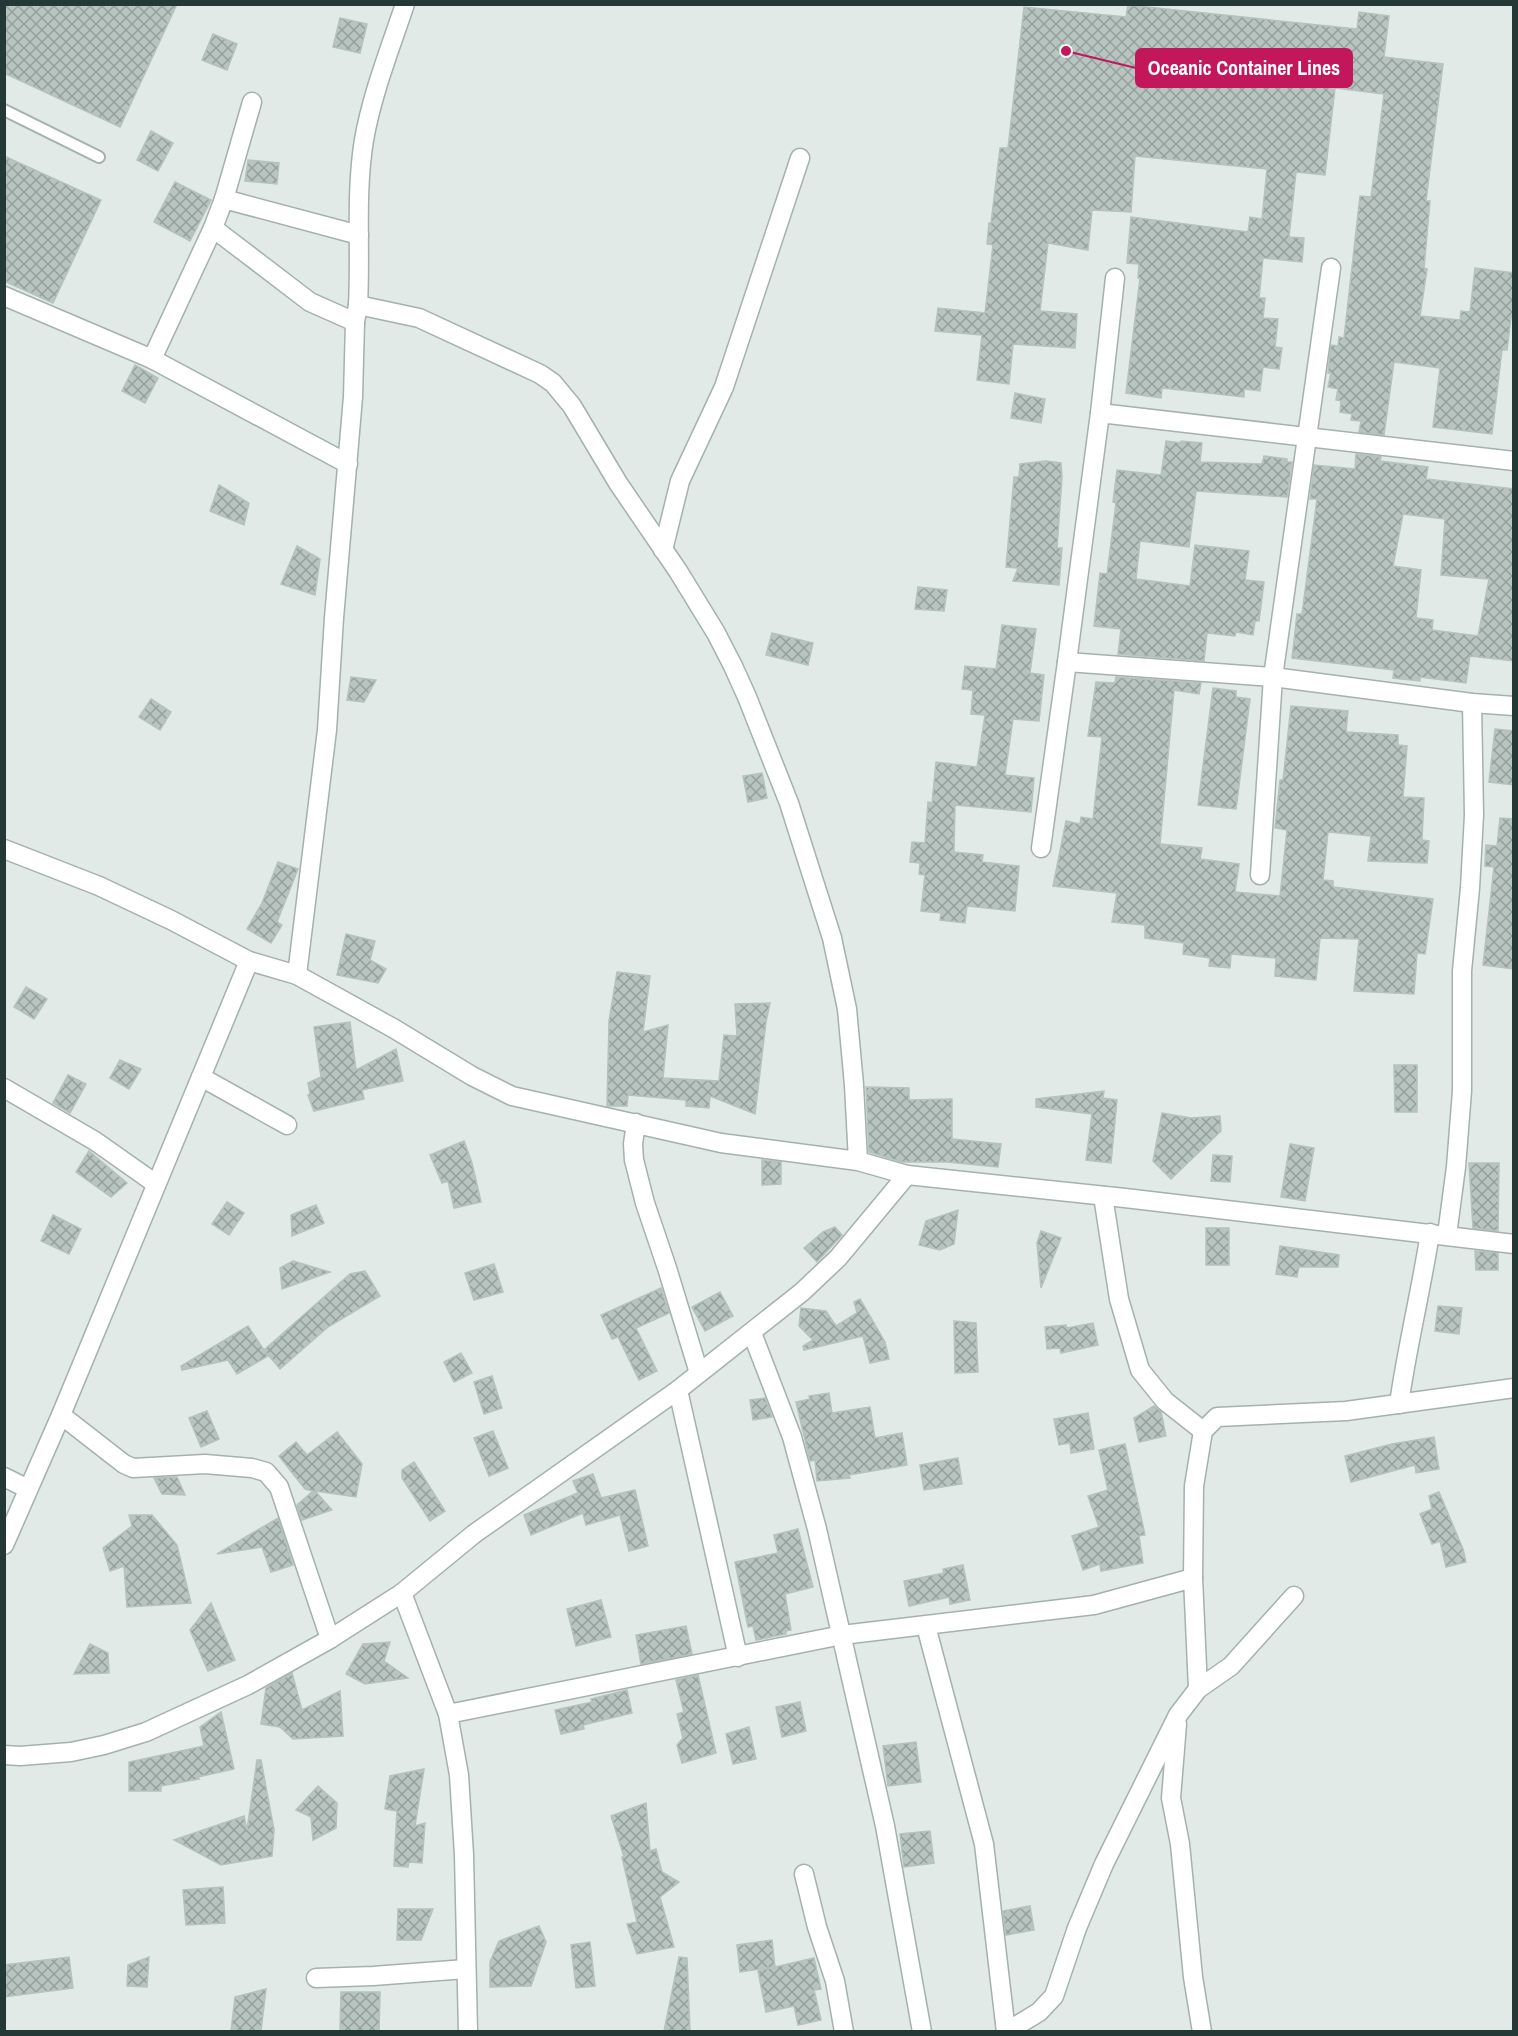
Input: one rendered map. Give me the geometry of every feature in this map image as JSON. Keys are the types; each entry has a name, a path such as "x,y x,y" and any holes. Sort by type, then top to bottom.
{"street":[{"path":"297,975 327,730 353,397 360,276 361,165 372,105 405,4"},
{"path":"152,359 213,228 224,199 252,102"},
{"path":"663,550 680,481 724,387 800,158"},
{"path":"224,199 359,235"},
{"path":"213,228 309,302 357,314 419,318 540,374 553,383 572,405 618,483 716,633 733,666 789,803 832,938 847,1009 858,1161"},
{"path":"1260,875 1273,677 1331,268"},
{"path":"1041,848 1100,413 1115,278"},
{"path":"4,296 152,359 348,464"},
{"path":"1100,413 1308,437 1513,457"},
{"path":"1067,662 1273,677 1472,703 1514,706"},
{"path":"1399,1404 1406,1358 1421,1291 1456,1167 1462,1090 1462,971 1474,815 1472,703"},
{"path":"4,849 99,885 249,961 297,975 393,1028 472,1076 512,1096 721,1143 858,1161 907,1175 1514,1244"},
{"path":"4,1545 61,1415 249,961"},
{"path":"201,1077 287,1125"},
{"path":"4,1088 95,1141 156,1184"},
{"path":"636,1123 633,1144 634,1160 645,1203 699,1373"},
{"path":"4,1755 71,1752 146,1732 249,1684 330,1639 402,1593 474,1534 678,1390 802,1292 838,1258 907,1175"},
{"path":"1103,1196 1119,1299 1140,1370 1165,1401 1203,1431"},
{"path":"752,1333 792,1437 817,1529 885,1826 922,2031"},
{"path":"1198,1689 1193,1578 1194,1486 1203,1431 1217,1417 1346,1411 1514,1388"},
{"path":"678,1390 738,1657"},
{"path":"61,1415 124,1464 133,1468 205,1464 252,1468 266,1472 279,1487 330,1639"},
{"path":"4,1476 28,1489"},
{"path":"448,1714 842,1635 1094,1605 1193,1578"},
{"path":"402,1593 448,1714 459,1775 463,1832 468,2031"},
{"path":"926,1626 984,1844 1006,2031 1039,2012 1054,1996 1077,1928 1104,1864 1178,1715 1198,1689 1231,1666 1294,1596"},
{"path":"1178,1715 1171,1798 1181,1854 1193,1977 1202,2031"},
{"path":"804,1874 834,1982 844,2031"},
{"path":"316,1978 466,1969"}],"lane":[{"path":"4,110 99,157"}],"building":[{"path":"4,4 177,4 120,127 4,73"},
{"path":"1128,5 1357,29 1359,12 1389,16 1384,57 1443,64 1426,201 1430,201 1424,268 1427,269 1420,316 1460,320 1461,311 1470,312 1475,268 1514,273 1514,317 1511,317 1507,350 1502,350 1492,434 1433,427 1440,368 1394,362 1384,435 1359,432 1361,421 1351,420 1352,414 1340,412 1341,401 1336,400 1338,389 1328,387 1331,373 1328,373 1331,345 1338,346 1339,337 1344,338 1360,196 1371,197 1384,94 1335,88 1325,175 1296,172 1289,237 1304,238 1302,262 1263,258 1259,298 1265,298 1263,318 1278,319 1275,347 1282,348 1279,369 1263,367 1260,391 1244,389 1244,397 1162,388 1161,398 1126,393 1140,278 1138,278 1139,264 1127,263 1131,217 1248,232 1250,217 1262,219 1267,169 1135,156 1131,212 1092,210 1088,250 1048,243 1040,311 1077,314 1075,348 1013,344 1009,384 977,380 982,335 935,331 938,308 985,313 993,245 987,244 989,223 991,223 1000,148 1008,148 1024,7 1126,17"},
{"path":"340,18 367,24 360,53 333,47"},
{"path":"213,34 237,44 227,70 202,60"},
{"path":"151,131 173,143 158,171 137,160"},
{"path":"4,156 101,200 53,303 4,281"},
{"path":"248,160 279,163 277,184 245,181"},
{"path":"175,182 211,200 190,241 154,222"},
{"path":"135,365 158,378 145,403 122,391"},
{"path":"1015,393 1045,399 1041,423 1011,418"},
{"path":"1166,441 1202,443 1200,462 1262,464 1264,456 1287,459 1287,462 1292,462 1287,497 1196,491 1189,547 1140,541 1136,579 1190,586 1195,545 1249,551 1245,580 1264,582 1259,621 1255,621 1253,635 1236,632 1235,636 1207,633 1204,661 1118,654 1121,629 1094,626 1100,573 1107,574 1116,503 1113,502 1117,470 1161,475"},
{"path":"1356,454 1381,457 1380,461 1428,467 1426,479 1514,489 1514,661 1470,656 1466,683 1420,677 1420,681 1393,678 1394,670 1292,658 1297,614 1302,614 1317,499 1310,499 1314,465 1355,469","holes":["1403,514 1445,519 1441,575 1489,579 1478,636 1432,630 1433,620 1416,618 1421,570 1393,566"]},
{"path":"1046,461 1061,463 1057,548 1062,548 1059,585 1013,581 1018,568 1006,567 1014,477 1019,477 1020,464"},
{"path":"219,485 249,503 244,525 210,511"},
{"path":"297,546 320,559 315,595 281,584"},
{"path":"918,587 947,590 944,611 915,609"},
{"path":"1002,625 1036,629 1030,673 1044,675 1039,721 1013,719 1005,775 1034,778 1031,812 955,805 954,852 983,855 982,862 1019,866 1015,911 967,906 965,923 940,920 941,913 921,911 925,875 919,874 920,863 910,862 912,842 925,843 928,802 932,803 936,762 977,767 985,715 971,714 973,690 962,689 965,666 996,669"},
{"path":"772,633 813,643 808,665 766,655"},
{"path":"351,677 376,680 364,702 347,700"},
{"path":"1116,677 1201,683 1199,694 1174,690 1160,844 1202,848 1200,859 1239,864 1235,892 1280,896 1287,830 1275,828 1291,706 1348,711 1346,732 1398,735 1398,745 1407,746 1403,797 1424,798 1422,840 1429,841 1427,863 1368,861 1371,836 1328,832 1323,880 1333,881 1333,887 1433,899 1425,954 1417,953 1414,994 1354,991 1359,939 1320,938 1316,980 1275,976 1276,958 1231,954 1230,968 1209,966 1210,958 1183,954 1184,943 1145,938 1145,925 1112,922 1117,893 1053,886 1066,821 1080,824 1081,817 1093,819 1102,737 1088,736 1096,682 1115,683"},
{"path":"1213,688 1236,691 1236,697 1250,699 1236,809 1198,805"},
{"path":"151,699 171,712 160,730 139,717"},
{"path":"1495,729 1514,731 1514,785 1489,782"},
{"path":"762,773 767,798 748,802 743,776"},
{"path":"1500,818 1514,819 1514,969 1483,965 1494,867 1485,866 1486,845 1497,846"},
{"path":"278,862 298,869 277,922 282,925 271,943 247,929 262,903"},
{"path":"346,934 375,941 370,960 386,969 378,983 337,975"},
{"path":"617,972 650,976 643,1032 668,1025 663,1078 719,1081 724,1035 737,1036 735,1004 770,1003 755,1114 710,1096 709,1108 686,1106 686,1100 628,1095 627,1106 607,1106 609,1021"},
{"path":"26,987 47,999 34,1019 14,1007"},
{"path":"350,1022 356,1070 396,1049 403,1081 362,1090 364,1099 314,1111 308,1095 310,1094 308,1083 321,1077 314,1027"},
{"path":"120,1060 141,1069 129,1089 110,1078"},
{"path":"1394,1065 1417,1065 1417,1112 1395,1112"},
{"path":"68,1075 86,1084 70,1113 53,1103"},
{"path":"866,1087 909,1088 909,1100 952,1099 952,1139 1001,1144 998,1167 947,1162 902,1162 869,1152"},
{"path":"1104,1091 1103,1098 1117,1100 1111,1163 1086,1160 1092,1114 1036,1107 1036,1099"},
{"path":"1162,1113 1191,1118 1220,1116 1221,1131 1171,1179 1153,1161"},
{"path":"464,1141 472,1163 481,1202 454,1208 448,1181 442,1183 430,1155"},
{"path":"1290,1144 1314,1148 1305,1201 1281,1197"},
{"path":"89,1151 127,1183 111,1197 76,1172"},
{"path":"1213,1155 1232,1156 1230,1182 1211,1181"},
{"path":"762,1160 781,1162 781,1184 762,1185"},
{"path":"1469,1163 1499,1163 1498,1231 1473,1228"},
{"path":"227,1202 244,1213 229,1235 212,1224"},
{"path":"316,1205 324,1223 292,1236 291,1215"},
{"path":"958,1210 954,1244 940,1250 919,1245 926,1221"},
{"path":"53,1215 81,1229 69,1254 41,1241"},
{"path":"835,1227 842,1235 817,1262 804,1248 823,1232"},
{"path":"1206,1228 1229,1228 1229,1265 1206,1265"},
{"path":"1041,1231 1061,1238 1041,1288 1037,1243"},
{"path":"1280,1246 1339,1255 1338,1267 1299,1267 1297,1277 1276,1274"},
{"path":"1475,1251 1498,1253 1498,1270 1476,1270"},
{"path":"293,1261 330,1272 282,1289 280,1268"},
{"path":"494,1264 503,1292 474,1300 465,1273"},
{"path":"365,1271 380,1296 328,1327 280,1369 264,1350 350,1274"},
{"path":"661,1288 669,1313 636,1328 657,1371 639,1380 618,1337 612,1339 601,1315"},
{"path":"720,1292 733,1316 705,1331 692,1307"},
{"path":"860,1299 885,1342 889,1359 870,1363 863,1336 804,1350 803,1346 813,1340 799,1326 801,1308 826,1311 836,1326 857,1313 854,1302"},
{"path":"1438,1306 1462,1308 1459,1334 1435,1331"},
{"path":"954,1321 976,1323 978,1372 955,1373"},
{"path":"1093,1323 1098,1345 1061,1353 1060,1348 1047,1349 1045,1327 1066,1325 1067,1328"},
{"path":"248,1326 268,1356 237,1374 228,1360 182,1370 181,1366"},
{"path":"461,1353 472,1373 454,1382 444,1362"},
{"path":"492,1376 502,1408 484,1414 474,1382"},
{"path":"829,1393 832,1413 870,1407 875,1438 902,1433 907,1465 849,1475 850,1478 817,1481 815,1460 810,1461 796,1402 810,1399 809,1396"},
{"path":"765,1398 772,1417 753,1420 750,1400"},
{"path":"1154,1406 1161,1412 1166,1436 1139,1442 1134,1418"},
{"path":"207,1411 219,1439 201,1447 189,1418"},
{"path":"1088,1413 1094,1449 1071,1453 1070,1443 1059,1445 1054,1419"},
{"path":"493,1431 508,1468 489,1476 474,1438"},
{"path":"337,1432 362,1464 356,1497 315,1491 332,1510 302,1520 297,1505 313,1491 305,1489 279,1456 296,1442 307,1455"},
{"path":"1434,1437 1439,1469 1416,1473 1415,1465 1351,1482 1345,1456 1392,1444"},
{"path":"1125,1444 1145,1535 1139,1536 1143,1563 1101,1571 1100,1564 1083,1570 1072,1536 1099,1527 1088,1496 1108,1490 1099,1450"},
{"path":"958,1458 962,1484 924,1490 920,1465"},
{"path":"414,1462 445,1511 430,1521 402,1478 402,1470"},
{"path":"593,1474 601,1498 635,1490 648,1546 629,1551 620,1515 586,1525 583,1513 531,1535 524,1515 578,1493 573,1481"},
{"path":"177,1477 185,1495 162,1494 154,1478"},
{"path":"1439,1492 1463,1549 1466,1562 1446,1567 1440,1541 1432,1544 1420,1514 1432,1509 1429,1496"},
{"path":"129,1515 152,1515 177,1545 191,1603 127,1607 124,1566 110,1571 103,1548 132,1526"},
{"path":"278,1518 293,1565 271,1572 262,1547 217,1554"},
{"path":"798,1529 813,1587 785,1594 791,1630 786,1631 786,1634 756,1640 753,1626 748,1627 735,1562 778,1553 774,1535"},
{"path":"963,1565 970,1600 950,1604 949,1597 909,1606 904,1581 944,1573 943,1569"},
{"path":"601,1600 611,1637 576,1646 567,1609"},
{"path":"211,1603 235,1660 208,1671 190,1630"},
{"path":"686,1626 692,1654 641,1664 636,1635"},
{"path":"390,1642 384,1661 408,1678 365,1684 346,1674 363,1644"},
{"path":"90,1644 108,1653 109,1673 74,1674"},
{"path":"292,1673 302,1710 340,1691 343,1736 293,1739 280,1727 261,1724 266,1688"},
{"path":"698,1675 716,1753 682,1763 677,1745 683,1738 677,1714 684,1712 676,1680"},
{"path":"627,1690 632,1713 583,1725 584,1729 561,1734 555,1710 592,1702 591,1699"},
{"path":"800,1702 806,1731 782,1737 776,1707"},
{"path":"221,1712 234,1769 198,1777 199,1779 161,1786 161,1791 129,1791 129,1762 204,1746 200,1727"},
{"path":"749,1727 756,1759 733,1764 726,1734"},
{"path":"916,1742 921,1782 888,1786 883,1746"},
{"path":"257,1760 261,1760 274,1830 272,1856 221,1865 174,1840 244,1816 247,1830"},
{"path":"424,1769 415,1826 425,1823 422,1863 409,1862 408,1867 394,1866 397,1811 385,1809 390,1776"},
{"path":"318,1786 337,1803 336,1828 313,1840 311,1817 296,1810"},
{"path":"646,1803 650,1851 656,1849 662,1872 679,1882 660,1897 674,1947 637,1954 627,1924 637,1922 622,1857 624,1857 611,1816"},
{"path":"930,1831 934,1863 904,1867 900,1834"},
{"path":"223,1887 225,1923 186,1925 183,1890"},
{"path":"1030,1906 1034,1930 1006,1935 1003,1911"},
{"path":"398,1909 433,1909 421,1940 397,1940"},
{"path":"539,1926 546,1942 531,1986 490,1987 490,1962 499,1941"},
{"path":"772,1940 775,1967 740,1972 737,1945"},
{"path":"590,1942 595,1986 576,1988 571,1945"},
{"path":"69,1957 73,1988 4,1997 4,1965"},
{"path":"149,1957 147,1987 127,1986 128,1965"},
{"path":"679,1957 687,1958 690,2031 664,2031"},
{"path":"814,1958 821,1989 814,1990 821,2020 798,2025 794,2006 766,2012 758,1971"},
{"path":"266,1989 261,2031 231,2031 235,1997"},
{"path":"341,1992 380,1992 379,2031 340,2031"}],"place":[{"name":"Oceanic Container Lines","path":"1066,51"}]}
